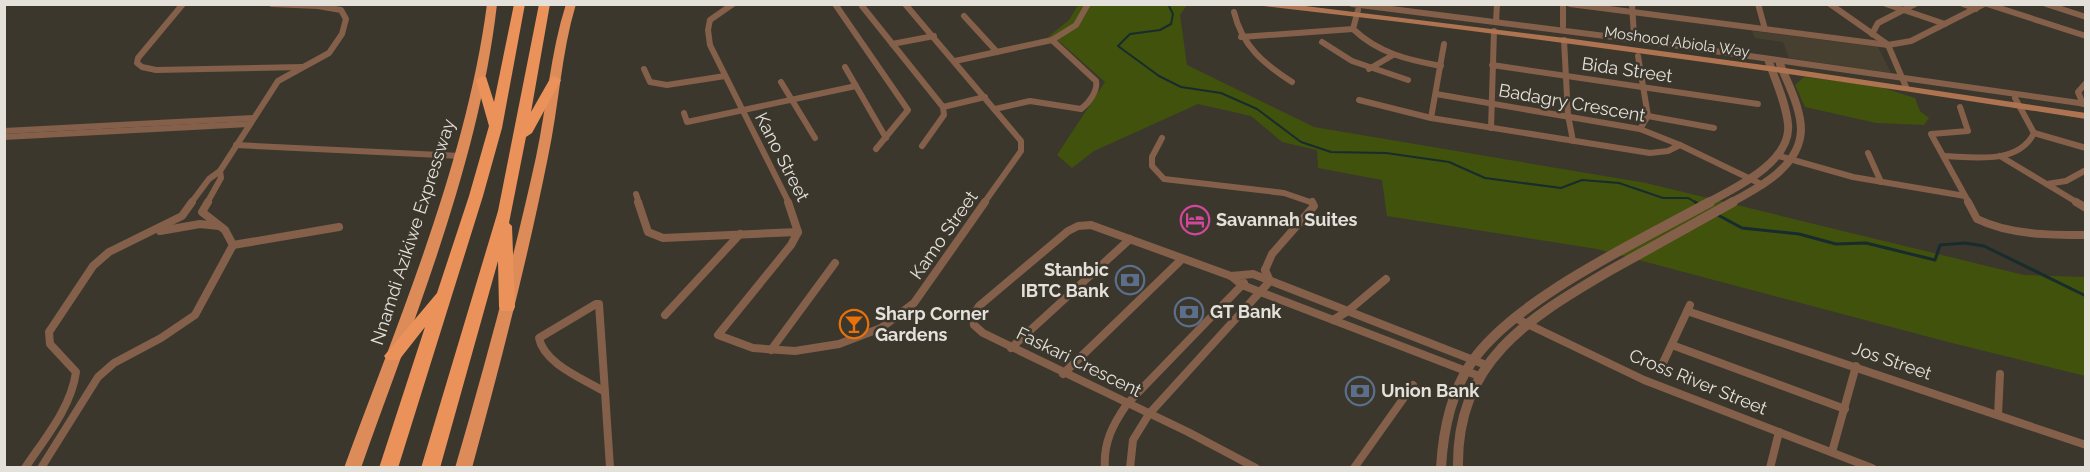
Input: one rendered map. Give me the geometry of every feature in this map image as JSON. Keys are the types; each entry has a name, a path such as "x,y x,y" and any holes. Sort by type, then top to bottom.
{"highway":[{"name":"Nnamdi Azikiwe Expressway","path":"352,468 421,281 461,156 482,80 490,36 492,4"},
{"path":"388,468 447,290 495,128 520,4"},
{"path":"430,468 504,211 545,4"},
{"path":"463,468 507,307 543,152 571,4"},
{"path":"482,80 495,128"},
{"path":"519,143 555,80"},
{"path":"504,211 507,307"},
{"path":"393,356 447,290"}],"main road":[{"name":"Moshood Abiola Way","path":"1264,4 1355,10 1495,27 1564,40 1770,65"},
{"name":"Moshood Abiola Way","path":"1309,4 1903,81"},
{"name":"Moshood Abiola Way","path":"1781,67 1849,71 2085,116"},
{"name":"Moshood Abiola Way","path":"2017,102 2085,106"}],"street":[{"path":"183,4 138,58 137,63 142,67 156,70 305,67"},
{"path":"25,468 76,381 76,372 50,344 49,332 93,266 109,252 182,216 209,179 220,171 278,81 324,57 342,34 346,16 336,8 272,4"},
{"name":"Kano Street","path":"732,341 718,336 791,245 798,232 792,210 710,45 708,30 710,20 733,4"},
{"path":"835,4 908,110 876,149"},
{"path":"905,4 995,109 1030,101 1077,109 1088,105 1097,87 1096,81 1052,40"},
{"path":"955,61 1052,40 1076,25 1088,4"},
{"path":"1491,129 1490,104 1497,4"},
{"path":"1563,4 1563,26"},
{"path":"1570,4 1888,45 1911,41 1985,4 2085,36"},
{"path":"1632,4 1634,36"},
{"path":"1758,4 1765,29"},
{"path":"1830,4 1888,45 1903,81 2085,106"},
{"path":"1886,4 1945,24"},
{"path":"1872,34 1878,23 1915,4"},
{"path":"1963,4 1976,9"},
{"path":"2046,4 2085,17"},
{"path":"862,6 943,107 944,115 922,146"},
{"path":"1353,30 1355,10"},
{"path":"1234,12 1241,37 1265,64 1292,82"},
{"path":"964,16 997,52"},
{"path":"1495,27 1849,71"},
{"path":"1241,37 1353,30 1362,39 1393,55 1441,66"},
{"path":"892,44 934,36"},
{"path":"1564,40 1568,115 1573,141"},
{"path":"1322,42 1336,54 1369,69 1408,81"},
{"path":"1431,118 1444,44"},
{"path":"1369,69 1393,55"},
{"path":"1638,56 1648,116 1640,129"},
{"name":"Bida Street","path":"1492,65 1758,104"},
{"path":"1441,468 1444,436 1466,371 1473,360 1515,318 1548,293 1750,179 1779,156 1787,141 1788,116 1770,65"},
{"path":"845,67 886,138"},
{"path":"1458,468 1458,441 1479,376 1486,365 1527,324 1559,301 1763,185 1791,161 1800,144 1801,135 1796,105 1781,67"},
{"path":"644,69 650,82 667,84 725,76"},
{"path":"781,82 815,138"},
{"path":"2085,83 2078,92 2085,106"},
{"path":"684,114 687,122 856,86"},
{"name":"Badagry Crescent","path":"1436,94 1640,129 1680,145 1763,185"},
{"path":"943,107 985,97"},
{"path":"1359,100 1431,118 1491,129 1650,153 1668,151 1680,145"},
{"path":"1944,156 2000,156 2027,146 2033,141 2034,133 2017,102"},
{"path":"1960,107 1968,131 1931,134 1977,219 1991,226 2052,234 2085,235"},
{"name":"Kamo Street","path":"732,341 771,350 814,348 859,339 890,324 904,314 1018,156 1022,146 1021,141 995,109"},
{"path":"1648,116 1714,128"},
{"path":"4,131 251,121"},
{"path":"4,137 251,121"},
{"path":"2034,133 2085,148"},
{"path":"1130,468 1132,440 1149,414 1270,281 1265,270 1272,254 1314,206 1309,200 1284,193 1164,178 1152,166 1152,157 1162,138"},
{"path":"236,144 461,156"},
{"path":"1869,153 1881,182"},
{"path":"1779,156 1791,161 1881,182 1965,196"},
{"path":"2000,156 2085,208"},
{"path":"2047,184 2066,181 2080,175 2085,170"},
{"path":"40,468 98,377 114,363 161,338 195,315 233,245 231,238 221,226 202,212 221,178 220,171"},
{"path":"636,194 651,236 663,238 798,232"},
{"path":"147,234 200,224 221,226"},
{"name":"Faskari Crescent","path":"1256,468 1224,450 1063,374 983,333 974,325 974,316 979,306 1068,231 1078,226 1091,225 1231,276 1242,285 1479,376"},
{"path":"233,245 339,227"},
{"path":"665,315 740,234"},
{"path":"1011,348 1130,239"},
{"path":"1063,374 1182,259"},
{"path":"771,350 835,263"},
{"path":"1105,468 1106,440 1112,426 1127,404 1252,274 1265,270"},
{"name":"Faskari Crescent","path":"1231,276 1252,274 1486,365"},
{"path":"1333,320 1348,311 1386,279"},
{"path":"605,392 558,363 541,348 539,338 593,304 599,304 605,392 610,468"},
{"name":"Jos Street","path":"1672,345 1689,308 2085,445"},
{"name":"Cross River Street","path":"1515,318 1644,380 1872,468"},
{"path":"1662,365 1672,345 1845,409"},
{"path":"1832,452 1856,366"},
{"path":"1998,415 2000,374"},
{"path":"1354,468 1413,385"},
{"path":"1770,468 1779,432"}],"shaded area":[{"path":"1752,31 1878,47 1891,73 1789,58 1783,42 1755,38"}],"green space":[{"path":"1078,5 1187,5 1180,15 1187,65 1314,127 1646,183 2024,275 2085,277 2085,376 1597,249 1387,216 1382,180 1318,168 1317,150 1282,142 1251,116 1198,104 1094,151 1072,168 1057,155 1105,82 1060,42 1048,37 1069,20"},
{"path":"1804,77 1877,86 1915,98 1920,111 1929,118 1924,125 1876,123 1805,107 1795,85"}],"waterway":[{"path":"1168,4 1173,14 1171,24 1160,30 1130,34 1118,46 1159,76 1181,87 1221,93 1257,109 1301,142 1331,152 1386,153 1449,162 1485,178 1561,188 1582,180 1619,183 1663,198 1688,198 1697,203"},
{"path":"1695,202 1700,205"},
{"path":"1716,214 1742,228 1799,234 1836,244 1866,243 1935,260 1940,245 1965,243 1984,246 2086,296"}],"place":[{"name":"Savannah Suites","path":"1195,220"},
{"name":"Stanbic IBTC Bank","path":"1130,280"},
{"name":"GT Bank","path":"1189,312"},
{"name":"Sharp Corner Gardens","path":"854,324"},
{"name":"Union Bank","path":"1360,391"}]}
